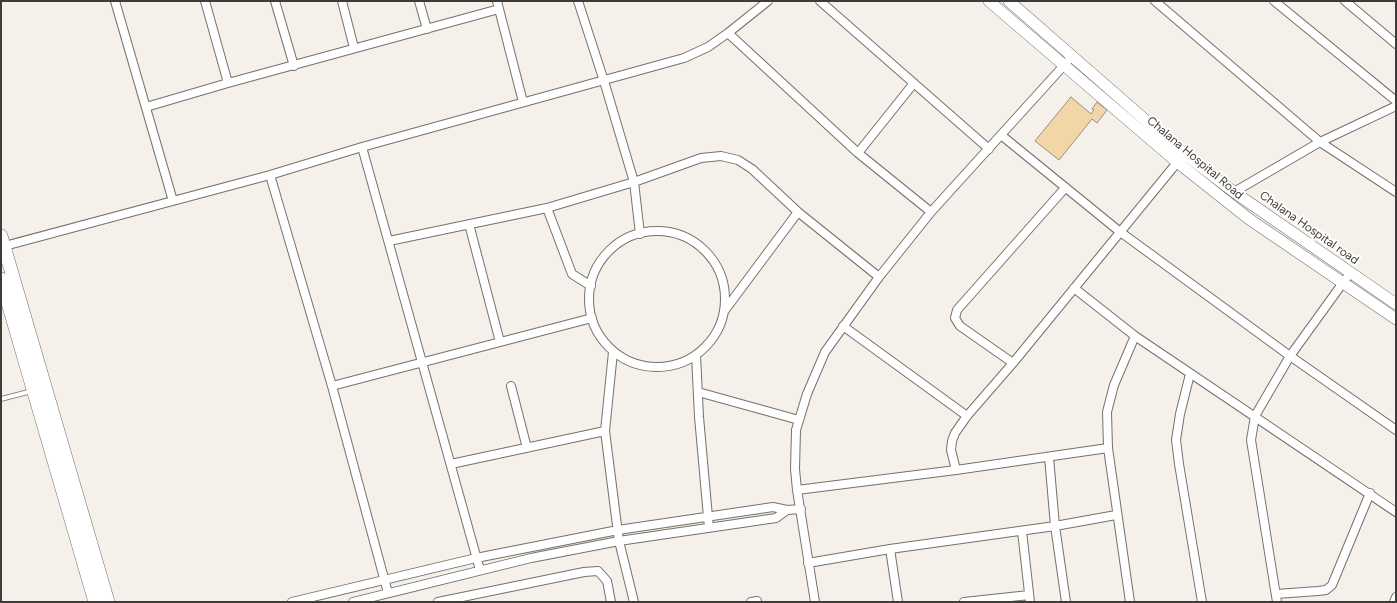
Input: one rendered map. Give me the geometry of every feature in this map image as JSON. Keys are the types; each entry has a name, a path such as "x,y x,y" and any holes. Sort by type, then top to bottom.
{"main road":[{"path":"2,243 108,602"},
{"path":"1,279 95,602"}],"street":[{"path":"115,1 173,201"},
{"path":"205,1 228,83"},
{"path":"275,1 294,66"},
{"path":"342,1 354,48"},
{"path":"419,1 427,29"},
{"path":"578,1 634,182 640,234"},
{"path":"2,243 173,201 270,175 362,147 684,58 708,47 728,34 768,1"},
{"path":"820,1 989,149"},
{"name":"Chalana Hospital Road","path":"989,1 1064,65 1180,157 1264,230 1396,319"},
{"name":"Chalana Hospital road","path":"1009,1 1072,56 1180,157 1234,192 1396,304"},
{"path":"1155,1 1320,142 1396,192"},
{"path":"1274,1 1396,101"},
{"path":"1345,1 1396,44"},
{"path":"146,108 228,83 427,29 498,5 523,102"},
{"path":"728,34 858,153 931,212"},
{"path":"815,602 797,490 795,469 796,430 807,394 825,352 879,277 931,212 1072,56"},
{"path":"858,153 914,83"},
{"path":"1234,192 1320,142 1396,106"},
{"path":"1001,135 1119,231 1290,356 1396,430"},
{"path":"362,147 480,570"},
{"path":"389,241 547,208 634,182 701,158 721,156 738,160 752,169 798,212 879,277"},
{"path":"956,470 952,450 952,441 955,433 967,416 1013,363 1180,157"},
{"path":"270,175 332,386 388,593"},
{"path":"1013,363 960,326 955,318 957,310 1065,188"},
{"path":"547,208 572,274 591,286"},
{"path":"724,310 798,212"},
{"path":"469,224 500,342"},
{"path":"660,231 690,240 713,260 722,279 725,300 724,310 714,336 696,355 677,364 656,367 635,363 613,352 601,337 592,318 590,307 591,286 598,266 608,253 620,242 640,234 660,231"},
{"path":"1350,272 1290,356 1255,416 1252,440 1277,598 1326,590 1332,585 1370,493"},
{"path":"1074,288 1135,336 1370,493 1396,512"},
{"path":"332,386 592,318"},
{"path":"843,326 967,416"},
{"path":"1130,602 1116,515 1108,448 1107,412 1109,398 1135,336"},
{"path":"613,352 605,431 619,541 634,602"},
{"path":"696,355 709,528"},
{"path":"1190,374 1180,414 1176,440 1178,464 1202,602"},
{"path":"511,386 527,448"},
{"path":"698,392 799,420"},
{"path":"451,464 605,431"},
{"path":"797,490 956,470 1108,448"},
{"path":"1049,457 1055,526 1066,602"},
{"path":"292,602 476,558 618,530 773,507 786,510 801,509"},
{"path":"353,602 531,558 619,541 776,518 786,510"},
{"path":"808,563 890,549 1055,526 1116,515"},
{"path":"964,602 1029,598 1022,531"},
{"path":"890,549 898,602"},
{"path":"438,602 469,598 584,572 598,571 607,581 611,602"},
{"path":"1394,602 1396,597"}],"lane":[{"path":"1,399 34,390"}],"building":[{"path":"1071,97 1091,114 1094,110 1092,109 1097,102 1107,110 1097,123 1092,119 1059,160 1035,141"}]}
